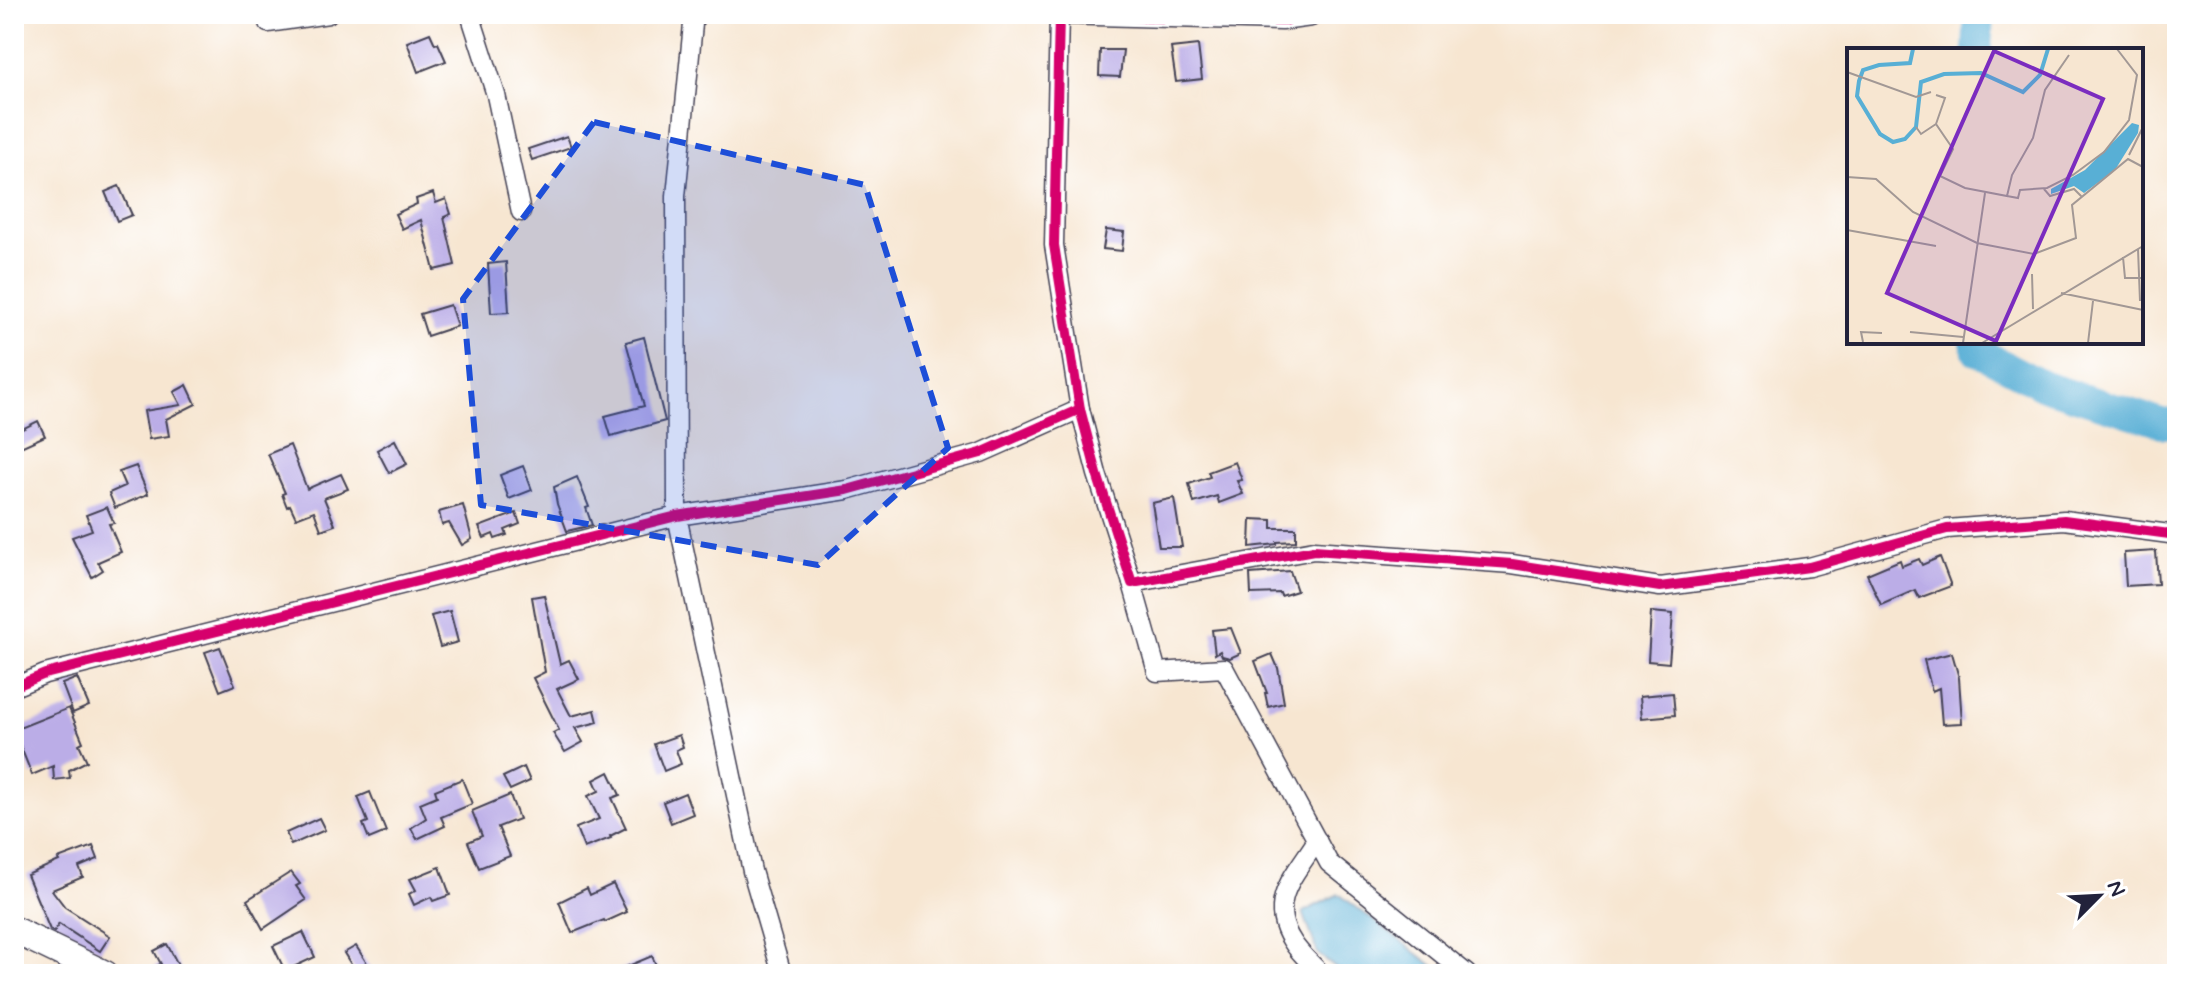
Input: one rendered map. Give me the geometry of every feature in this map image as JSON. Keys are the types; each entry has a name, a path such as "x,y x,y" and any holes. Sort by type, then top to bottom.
{"street":[{"path":"268,23 328,14"},
{"path":"470,14 496,95 521,212"},
{"path":"694,14 676,196 677,516 752,871 782,974"},
{"path":"1314,14 1282,21 1059,15 1054,245 1080,409 1157,672 1224,668 1329,863 1467,974"},
{"path":"14,687 45,674 677,516 862,486 981,453 1080,409"},
{"path":"1132,583 1314,550 1512,564 1660,587 1809,567 1947,529 2064,520 2177,535"},
{"path":"1317,840 1282,894 1280,911 1292,941 1321,974"},
{"path":"14,930 105,974"}],"highlighted area":[{"path":"594,122 865,185 948,448 818,565 481,505 463,299"}],"water":[{"path":"1339,894 1444,974 1343,974 1318,954 1303,912"}],"building":[{"path":"430,33 446,61 418,72 407,42"},
{"path":"1198,45 1202,79 1176,82 1171,48"},
{"path":"1100,50 1123,50 1120,77 1099,76"},
{"path":"567,136 571,147 532,160 528,149"},
{"path":"119,186 132,215 117,221 105,192"},
{"path":"433,193 436,203 446,199 451,214 444,217 455,265 434,270 421,220 402,229 395,214 417,204 416,199"},
{"path":"1106,230 1124,232 1122,251 1103,249"},
{"path":"506,262 509,312 491,313 488,264"},
{"path":"450,305 457,326 427,336 420,314"},
{"path":"644,337 665,421 611,436 605,416 644,406 626,342"},
{"path":"187,385 196,404 166,419 169,436 149,439 144,411 181,405 174,392"},
{"path":"38,421 45,436 14,450 14,433"},
{"path":"395,440 407,464 389,473 377,450"},
{"path":"290,445 307,489 341,474 348,489 324,498 335,525 321,530 314,511 296,518 290,505 287,507 282,494 285,493 268,454"},
{"path":"1235,462 1242,480 1237,481 1243,494 1219,503 1217,496 1194,503 1189,484 1210,477 1208,472"},
{"path":"136,466 148,494 115,508 109,493 125,486 119,472"},
{"path":"523,466 532,490 509,499 500,475"},
{"path":"577,477 589,507 586,508 592,525 567,531 554,487"},
{"path":"1174,498 1182,547 1159,547 1152,503"},
{"path":"463,505 472,539 462,545 449,523 442,525 439,512"},
{"path":"107,507 114,523 109,524 121,552 98,562 103,570 92,577 72,537 92,530 86,515"},
{"path":"516,513 520,524 505,530 507,535 495,539 493,534 484,538 479,527"},
{"path":"1251,519 1272,520 1272,528 1296,528 1296,541 1250,547"},
{"path":"2156,551 2158,584 2126,586 2124,553"},
{"path":"1940,557 1951,586 1919,598 1915,590 1881,605 1867,574 1900,560 1902,566 1919,559 1922,565"},
{"path":"1290,571 1297,591 1281,596 1280,593 1251,594 1250,574"},
{"path":"544,595 560,664 569,660 579,679 557,689 571,716 595,710 598,722 575,728 583,742 565,752 553,733 559,730 533,678 545,672 532,597"},
{"path":"450,611 458,642 440,647 431,616"},
{"path":"1651,612 1673,614 1669,663 1648,661"},
{"path":"1231,628 1241,653 1230,658 1222,656 1220,651 1215,654 1212,630"},
{"path":"220,647 235,685 220,691 205,652"},
{"path":"1952,653 1959,678 1962,723 1942,724 1939,688 1932,691 1924,660"},
{"path":"1272,654 1278,668 1284,703 1268,707 1267,693 1255,661"},
{"path":"77,678 89,706 73,713 62,684"},
{"path":"1673,693 1675,715 1642,718 1640,696"},
{"path":"69,708 87,761 69,770 70,778 54,780 53,766 32,775 14,730"},
{"path":"679,735 683,747 676,750 681,764 664,771 654,744"},
{"path":"524,767 530,781 510,790 503,777"},
{"path":"609,772 620,795 612,798 626,828 611,838 584,848 576,828 599,819 588,796 599,791 594,780"},
{"path":"462,779 472,804 441,817 445,826 417,839 411,828 426,818 420,803 437,796 435,790"},
{"path":"370,792 386,832 369,839 363,824 368,822 358,797"},
{"path":"685,793 693,814 671,823 663,802"},
{"path":"510,795 519,819 498,827 510,856 479,868 468,842 482,836 472,811"},
{"path":"319,818 325,830 291,845 286,833"},
{"path":"93,846 98,859 79,867 83,877 52,890 65,907 110,936 100,951 59,924 54,932 50,930 27,875"},
{"path":"440,867 450,895 433,901 431,897 414,905 409,894 416,890 410,879"},
{"path":"291,872 306,900 263,929 247,900"},
{"path":"613,884 627,912 572,933 559,902 587,888 590,895"},
{"path":"303,932 315,957 285,971 273,946"},
{"path":"167,944 183,974 141,974 161,964 154,951"},
{"path":"356,946 370,968 361,974 357,974 344,953"},
{"path":"652,956 660,974 609,974"}],"waterway":[{"path":"1977,48 1979,14"},
{"path":"1975,344 1977,351 2044,386 2165,424 2177,422"}],"cycle path":[{"path":"1314,14 1282,21 1059,15 1054,245 1080,409 1132,583 1314,550 1512,564 1660,587 1809,567 1947,529 2064,520 2177,535"},
{"path":"14,687 45,674 677,516 847,490 981,453 1080,409"}]}
